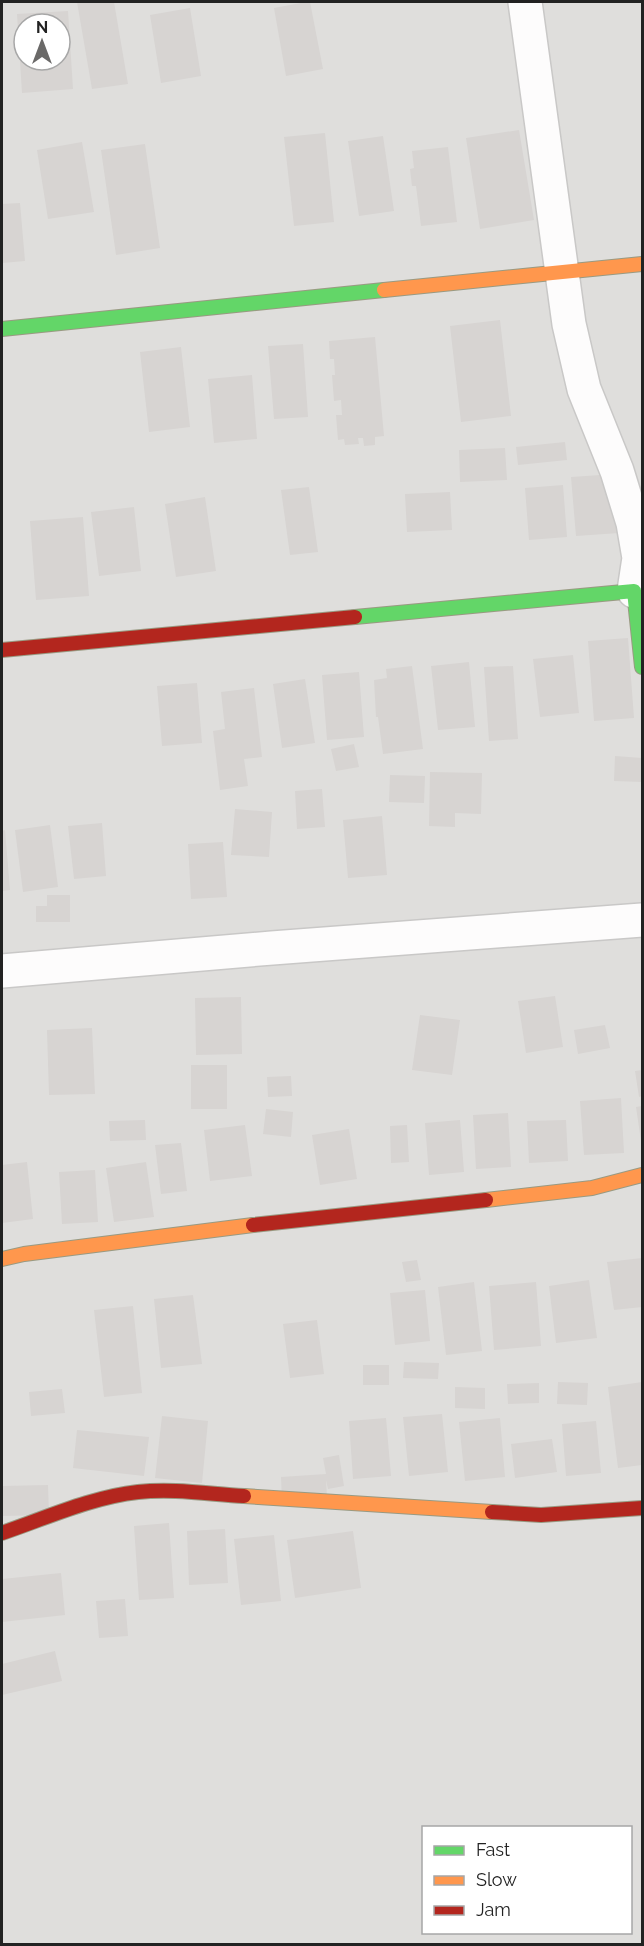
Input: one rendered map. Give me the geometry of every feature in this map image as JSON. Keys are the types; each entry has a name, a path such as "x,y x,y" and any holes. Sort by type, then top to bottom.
{"street":[{"path":"525,2 569,324 584,389 617,471 633,523 639,558 638,590 642,668"},
{"path":"2,329 642,264"},
{"path":"2,650 638,590"},
{"path":"2,971 642,920"},
{"path":"2,1259 170,1234 592,1188 642,1175"},
{"path":"2,1533 102,1499 139,1492 179,1492 541,1515 642,1508"}],"shaded area":[{"path":"2,2 642,2 642,1944 2,1944"}],"building":[{"path":"77,2 114,2 128,84 92,89"},
{"path":"310,2 323,69 286,76 274,8"},
{"path":"190,8 201,76 161,83 150,15"},
{"path":"21,72 72,72 73,89 22,93"},
{"path":"519,130 534,220 480,229 466,138"},
{"path":"325,133 334,222 294,226 284,137"},
{"path":"383,136 394,211 359,216 348,141"},
{"path":"82,142 94,212 48,219 37,150"},
{"path":"145,144 160,248 116,255 101,150"},
{"path":"448,147 457,222 421,226 416,186 412,186 410,169 414,168 412,151"},
{"path":"20,203 25,261 2,263 2,204"},
{"path":"500,320 511,416 461,422 450,326"},
{"path":"375,337 384,436 375,437 375,445 364,446 363,438 358,438 359,444 345,445 344,439 338,440 336,415 342,415 341,400 334,401 332,375 335,375 334,359 330,359 329,341"},
{"path":"303,344 308,417 274,419 268,346"},
{"path":"181,347 190,427 149,432 140,352"},
{"path":"252,375 257,439 214,443 208,379"},
{"path":"565,442 567,460 518,465 516,447"},
{"path":"505,448 507,480 460,482 459,450"},
{"path":"615,474 619,533 576,536 571,477"},
{"path":"563,485 567,537 529,540 525,488"},
{"path":"309,487 318,552 290,555 281,490"},
{"path":"450,492 452,530 407,532 405,494"},
{"path":"205,497 216,571 176,577 165,504"},
{"path":"134,507 141,571 99,576 91,512"},
{"path":"83,517 89,596 36,600 30,521"},
{"path":"628,638 634,718 594,721 588,641"},
{"path":"573,655 579,713 540,717 533,659"},
{"path":"469,662 475,727 438,730 431,666"},
{"path":"412,666 423,749 383,754 378,717 376,717 374,680 387,678 386,669"},
{"path":"513,666 518,739 489,741 484,667"},
{"path":"359,672 364,737 327,740 322,675"},
{"path":"305,679 315,743 282,748 273,684"},
{"path":"197,683 202,743 162,746 157,686"},
{"path":"254,688 262,757 244,759 248,786 220,790 213,731 225,729 221,692"},
{"path":"354,744 359,767 336,771 331,749"},
{"path":"615,756 642,758 642,782 614,781"},
{"path":"430,772 482,773 481,814 455,813 455,827 429,826"},
{"path":"390,775 425,776 424,803 389,802"},
{"path":"322,789 325,827 297,829 295,791"},
{"path":"235,809 272,812 269,857 231,855"},
{"path":"382,816 387,875 348,878 343,820"},
{"path":"102,823 106,876 74,879 68,826"},
{"path":"50,825 58,887 23,892 15,830"},
{"path":"5,830 10,890 2,891 2,831"},
{"path":"223,842 227,897 191,899 188,844"},
{"path":"47,895 70,895 70,922 36,922 36,906 47,906"},
{"path":"555,996 563,1047 526,1053 518,1001"},
{"path":"241,997 242,1054 196,1055 195,998"},
{"path":"420,1015 460,1020 452,1075 412,1070"},
{"path":"605,1025 610,1048 578,1054 574,1030"},
{"path":"92,1028 95,1094 49,1095 47,1030"},
{"path":"191,1065 227,1065 227,1109 191,1109"},
{"path":"642,1070 642,1096 639,1097 635,1071"},
{"path":"291,1076 292,1096 268,1097 267,1077"},
{"path":"621,1098 624,1153 584,1155 580,1101"},
{"path":"642,1106 642,1141 641,1141 636,1107"},
{"path":"266,1109 293,1112 291,1137 263,1134"},
{"path":"508,1113 511,1167 476,1169 473,1115"},
{"path":"145,1120 146,1140 110,1141 109,1121"},
{"path":"460,1120 464,1172 429,1175 425,1123"},
{"path":"566,1120 568,1161 529,1163 527,1121"},
{"path":"245,1125 252,1176 210,1181 204,1130"},
{"path":"407,1125 409,1162 391,1163 390,1126"},
{"path":"349,1129 357,1179 320,1185 312,1135"},
{"path":"181,1143 187,1191 161,1194 155,1145"},
{"path":"27,1162 33,1219 2,1223 2,1165"},
{"path":"146,1162 154,1217 114,1222 106,1168"},
{"path":"95,1170 98,1222 62,1224 59,1172"},
{"path":"642,1258 642,1307 614,1310 607,1262"},
{"path":"417,1260 421,1280 406,1282 402,1262"},
{"path":"589,1280 597,1338 556,1343 549,1286"},
{"path":"474,1282 482,1351 446,1355 438,1287"},
{"path":"536,1282 541,1346 494,1350 489,1286"},
{"path":"425,1290 430,1341 395,1345 390,1293"},
{"path":"193,1295 202,1364 161,1368 154,1299"},
{"path":"133,1306 142,1393 104,1397 94,1310"},
{"path":"317,1320 324,1374 290,1378 283,1324"},
{"path":"404,1362 439,1363 438,1379 403,1378"},
{"path":"363,1365 389,1365 389,1385 363,1385"},
{"path":"558,1382 588,1383 587,1405 557,1404"},
{"path":"642,1382 642,1465 618,1468 608,1387"},
{"path":"539,1383 539,1403 508,1404 507,1384"},
{"path":"455,1387 485,1388 485,1409 455,1408"},
{"path":"62,1389 65,1413 31,1416 29,1392"},
{"path":"442,1414 448,1472 409,1476 403,1417"},
{"path":"162,1416 208,1421 202,1483 155,1478"},
{"path":"386,1418 391,1476 353,1479 349,1421"},
{"path":"500,1418 505,1477 465,1481 459,1422"},
{"path":"596,1421 601,1473 566,1476 562,1424"},
{"path":"77,1430 149,1437 144,1476 73,1468"},
{"path":"552,1439 557,1472 515,1478 511,1444"},
{"path":"339,1455 344,1486 328,1489 326,1480 327,1497 282,1501 281,1477 326,1474 323,1458"},
{"path":"48,1485 49,1515 2,1516 2,1486"},
{"path":"169,1523 174,1598 139,1600 134,1526"},
{"path":"225,1529 228,1583 189,1585 187,1531"},
{"path":"353,1531 361,1588 295,1598 287,1540"},
{"path":"274,1535 281,1601 241,1605 234,1539"},
{"path":"61,1573 65,1615 2,1622 2,1579"},
{"path":"125,1599 128,1636 99,1638 96,1601"},
{"path":"55,1651 62,1681 2,1695 2,1664"}],"traffic: fast":[{"path":"2,329 384,290"},
{"path":"355,617 634,591 642,667"}],"traffic: slow":[{"path":"384,290 642,264"},
{"path":"486,1200 592,1188 642,1175"},
{"path":"2,1259 24,1254 253,1225"},
{"path":"244,1496 492,1512"}],"traffic: jam":[{"path":"2,650 355,617"},
{"path":"253,1225 486,1200"},
{"path":"2,1533 86,1503 138,1492 191,1492 244,1496"},
{"path":"492,1512 541,1515 642,1508"}]}
